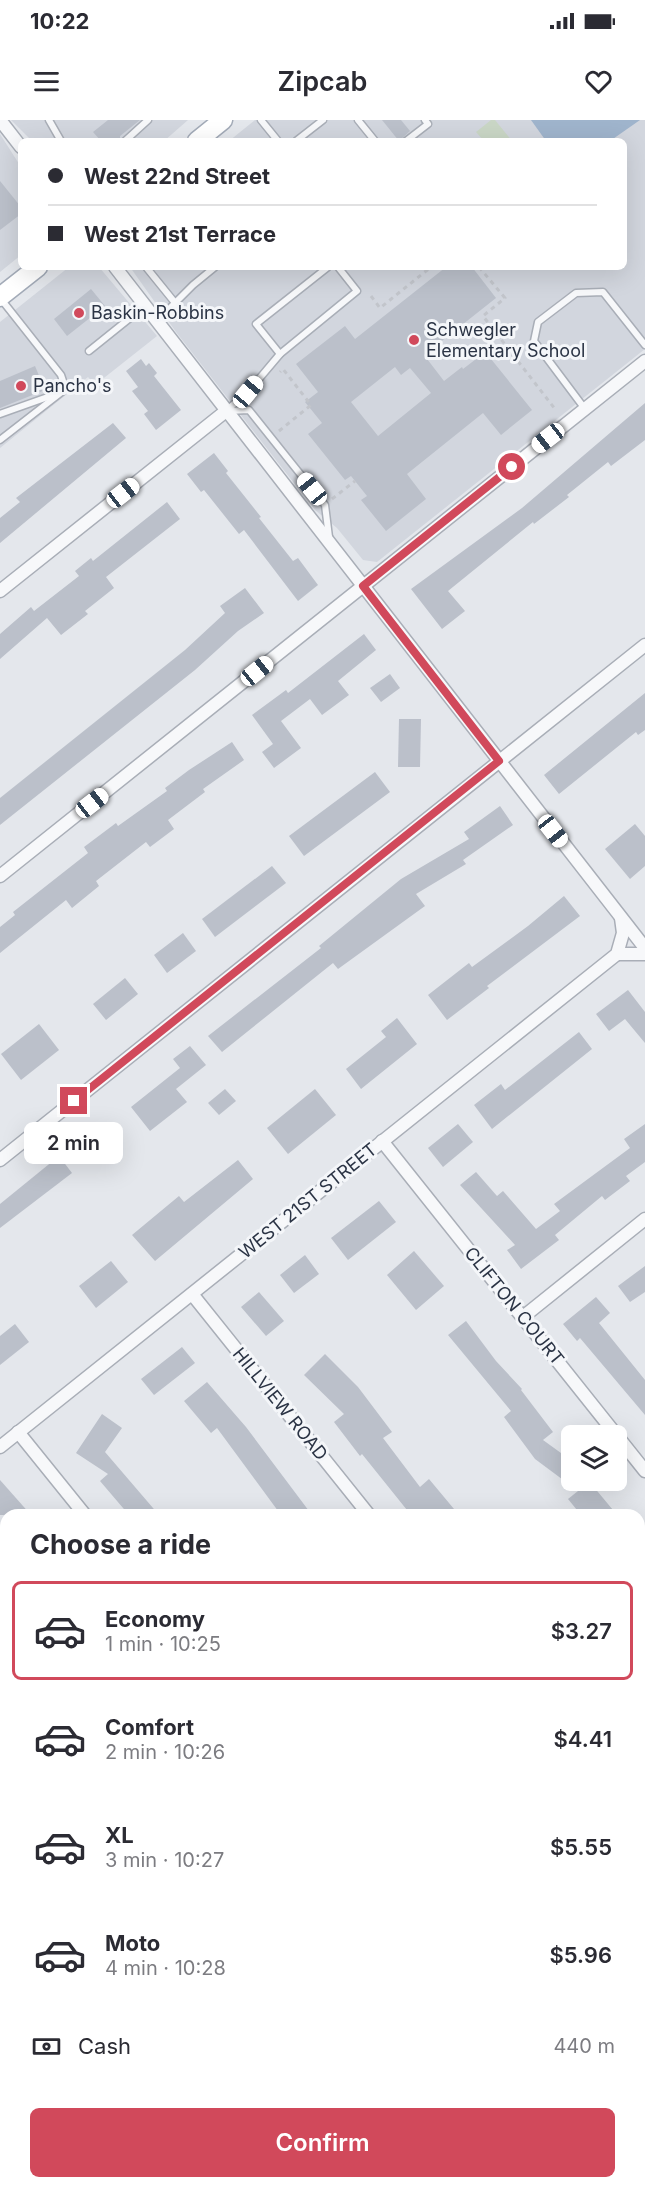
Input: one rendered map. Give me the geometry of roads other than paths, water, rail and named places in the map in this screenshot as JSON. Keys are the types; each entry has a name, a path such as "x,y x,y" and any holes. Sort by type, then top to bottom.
{"main road":[{"path":"201,138 223,120"},
{"path":"0,297 34,270"}],"street":[{"path":"0,120 18,143"},
{"path":"117,270 621,918 642,940"},
{"path":"0,876 645,361"},
{"path":"0,591 226,411"},
{"path":"0,1160 645,645"},
{"path":"621,918 623,933 617,954 645,954"},
{"name":"WEST 21ST STREET","path":"0,1447 617,954"},
{"name":"CLIFTON COURT","path":"382,1142 645,1471"},
{"path":"523,1317 645,1219"},
{"name":"HILLVIEW ROAD","path":"192,1294 364,1509"},
{"path":"18,1432 80,1509"}],"lane":[{"path":"49,120 59,138"},
{"path":"128,138 148,120"},
{"path":"261,120 276,138"},
{"path":"302,138 323,120"},
{"path":"358,120 372,138"},
{"path":"410,138 428,124 425,120"},
{"path":"148,270 176,304"},
{"path":"157,321 211,270"},
{"path":"279,354 256,324 324,270"},
{"path":"226,411 248,392 279,354 357,291 340,270"},
{"path":"585,409 534,340 538,322 576,293 603,292 645,345"},
{"path":"0,297 65,382 63,391 0,440"},
{"path":"89,351 145,306"},
{"path":"0,414 63,391"},
{"path":"226,411 249,410 325,505 329,543"}],"water":[{"path":"531,120 640,120 614,138 544,138"}],"place":[{"name":"Baskin-Robbins","path":"79,313"},
{"name":"Schwegler Elementary School","path":"414,340"},
{"name":"Pancho's","path":"21,386"}]}
